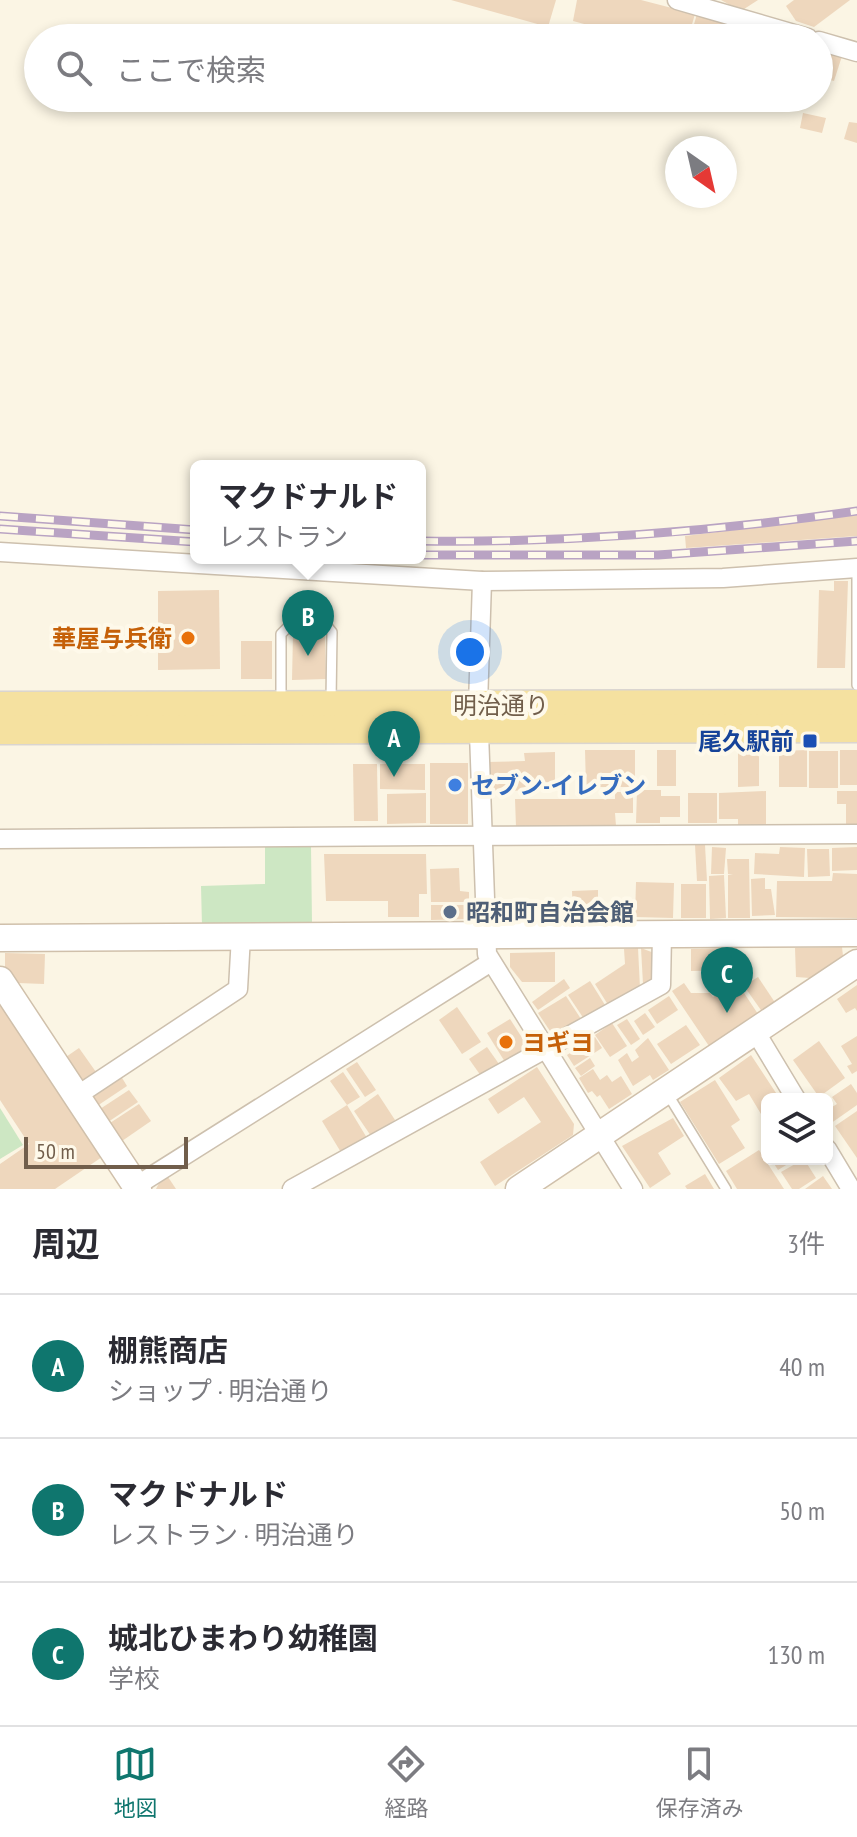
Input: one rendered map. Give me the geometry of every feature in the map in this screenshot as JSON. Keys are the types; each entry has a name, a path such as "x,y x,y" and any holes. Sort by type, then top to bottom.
{"main road":[{"name":"明治通り","path":"0,706 331,704 478,718 857,728"},
{"name":"明治通り","path":"0,730 478,718 857,704"}],"street":[{"path":"677,0 760,24"},
{"path":"833,45 857,52"},
{"path":"0,552 190,563"},
{"path":"199,564 482,581 694,579 857,568"},
{"path":"482,581 478,718 484,837 483,913 491,962 633,1189"},
{"path":"0,839 484,837 688,832 857,834"},
{"path":"0,938 857,933"},
{"path":"292,1189 661,985 662,934"},
{"path":"78,1095 238,989 241,936"},
{"path":"0,980 137,1188 491,962"},
{"path":"519,1189 857,963"},
{"path":"755,1031 792,1093"},
{"path":"833,1159 851,1189"}],"lane":[{"path":"857,568 857,685"},
{"path":"281,705 281,634 291,624 323,621 332,632 331,704"},
{"path":"666,1091 726,1189"}],"green space":[{"path":"311,846 312,923 202,926 201,886 265,884 265,847"},
{"path":"0,1108 23,1145 0,1159"}],"building":[{"path":"451,0 556,0 549,24 537,24"},
{"path":"577,0 641,0 695,14 692,24 584,24 573,21"},
{"path":"721,0 758,0 741,11"},
{"path":"794,0 850,0 818,24 796,21 786,6"},
{"path":"697,14 733,24 694,24"},
{"path":"833,53 842,56 833,81"},
{"path":"803,113 826,118 822,133 800,128"},
{"path":"849,122 857,123 857,143 844,139"},
{"path":"857,515 857,536 686,548 685,536"},
{"path":"834,581 848,581 845,668 817,668 819,590 834,591"},
{"path":"219,590 220,669 158,670 158,591"},
{"path":"325,633 326,679 292,680 293,634"},
{"path":"241,641 272,641 272,679 241,679"},
{"path":"585,750 635,750 635,787 586,787"},
{"path":"657,750 676,750 676,786 657,786"},
{"path":"807,750 807,787 779,787 779,751"},
{"path":"840,750 857,750 857,785 840,785"},
{"path":"759,751 759,786 738,787 738,752"},
{"path":"809,751 838,751 838,788 809,788"},
{"path":"555,752 555,790 487,791 487,762 525,761 524,753"},
{"path":"430,763 468,763 468,824 430,824"},
{"path":"353,764 377,764 378,821 354,821"},
{"path":"380,764 425,764 425,790 380,789"},
{"path":"637,790 661,790 661,796 680,796 680,817 660,817 660,823 636,823"},
{"path":"766,791 766,827 738,827 738,819 719,819 719,793"},
{"path":"837,791 857,791 857,828 846,828 846,804 837,804"},
{"path":"615,792 633,792 633,813 615,813 616,826 516,827 515,799 615,799"},
{"path":"426,793 426,823 387,824 387,794"},
{"path":"688,793 717,793 717,823 688,823"},
{"path":"695,845 705,845 707,881 697,881"},
{"path":"712,847 726,848 724,874 711,874"},
{"path":"780,847 805,848 804,877 754,874 755,853 779,854"},
{"path":"857,847 857,870 832,871 832,848"},
{"path":"807,849 829,849 830,876 808,877"},
{"path":"324,854 426,854 427,894 419,894 419,917 388,917 388,901 326,901"},
{"path":"727,859 749,859 750,918 728,918 728,875 733,875 728,874"},
{"path":"459,868 460,891 469,892 469,902 431,902 430,869"},
{"path":"833,873 857,874 857,918 776,917 777,881 832,881"},
{"path":"724,875 726,918 710,919 709,876"},
{"path":"765,878 765,889 771,889 775,915 752,916 751,879"},
{"path":"636,882 674,883 673,918 635,917"},
{"path":"681,884 706,884 706,918 681,918"},
{"path":"598,890 598,918 573,919 572,891"},
{"name":"昭和町自治会館","path":"431,905 469,905 470,919 431,920"},
{"path":"842,947 843,956 810,978 796,977 795,948"},
{"path":"638,948 640,988 610,1008 595,984 625,964 624,949"},
{"path":"641,948 654,953 655,984 643,984"},
{"path":"737,948 737,970 691,971 691,949"},
{"path":"555,952 555,982 522,982 510,967 510,953"},
{"path":"5,953 45,954 44,984 18,983 5,969"},
{"path":"736,973 736,981 758,1014 709,1046 672,991 684,983 691,993 710,993 713,997 729,986 719,982 719,974"},
{"path":"758,977 776,1004 763,1013 744,986"},
{"path":"564,979 570,988 538,1010 532,1002"},
{"path":"590,981 605,1005 584,1019 568,995"},
{"path":"857,985 857,1011 855,1008 846,1013 837,999"},
{"path":"566,996 581,1019 558,1034 550,1031 538,1013"},
{"path":"669,996 678,1010 657,1024 648,1010"},
{"path":"0,1004 102,1157 55,1189 0,1189 0,1164 29,1144 0,1100"},
{"path":"457,1007 481,1042 462,1054 439,1020"},
{"path":"645,1013 655,1027 643,1035 634,1021"},
{"path":"510,1019 528,1047 505,1062 487,1033"},
{"path":"627,1019 640,1039 631,1045 617,1025"},
{"path":"612,1023 627,1046 610,1057 595,1035"},
{"path":"686,1025 700,1045 671,1064 657,1044"},
{"path":"857,1036 857,1071 852,1074 847,1066 852,1064 841,1046"},
{"path":"595,1037 602,1048 574,1066 567,1055"},
{"path":"648,1038 669,1070 653,1080 650,1075 633,1086 618,1060 627,1053 632,1062 639,1057 635,1050"},
{"path":"819,1041 845,1078 824,1093 816,1093 793,1060"},
{"path":"487,1047 499,1064 481,1076 469,1059"},
{"path":"79,1048 96,1072 84,1080 76,1079 63,1059"},
{"path":"751,1055 776,1093 761,1093 761,1114 749,1094 736,1101 719,1078"},
{"path":"590,1058 595,1066 581,1076 575,1068"},
{"path":"357,1062 376,1090 365,1097 346,1069"},
{"path":"537,1067 574,1124 573,1135 495,1186 480,1162 541,1122 524,1097 498,1114 488,1099"},
{"path":"593,1069 600,1080 607,1075 612,1082 621,1076 632,1094 609,1109 600,1095 597,1097 592,1091 588,1093 579,1078"},
{"path":"343,1072 360,1097 347,1105 330,1081"},
{"path":"119,1073 127,1086 97,1106 89,1093"},
{"path":"715,1080 740,1120 731,1126 745,1148 719,1164 680,1102"},
{"path":"851,1084 857,1093 857,1105 833,1122 833,1106 837,1104 833,1096"},
{"path":"129,1090 138,1102 108,1122 100,1109"},
{"path":"378,1094 395,1120 371,1136 354,1111"},
{"path":"139,1104 151,1121 122,1141 110,1123"},
{"path":"347,1105 367,1138 342,1154 322,1121"},
{"path":"857,1111 857,1158 835,1126"},
{"path":"673,1118 684,1136 658,1153 671,1174 650,1188 622,1146"},
{"path":"759,1150 761,1165 769,1165 784,1189 737,1189 726,1171"},
{"path":"793,1165 808,1165 816,1178 799,1189 792,1189 781,1172"},
{"path":"705,1174 714,1189 687,1189 685,1186"},
{"path":"823,1176 832,1189 805,1189"},
{"path":"168,1177 176,1189 156,1189 159,1183"}],"railway":[{"path":"426,541 639,535 857,511"},
{"path":"0,516 190,530"},
{"path":"0,529 190,542"},
{"path":"426,555 658,555 857,541"}],"place":[{"name":"華屋与兵衛","path":"188,638"},
{"name":"マクドナルド","path":"308,656"},
{"name":"尾久駅前","path":"810,741"},
{"name":"棚熊商店","path":"394,777"},
{"name":"セブン-イレブン","path":"455,785"},
{"name":"昭和町自治会館","path":"450,912"},
{"name":"城北ひまわり幼稚園","path":"727,1013"},
{"name":"ヨギヨ","path":"506,1042"}]}
